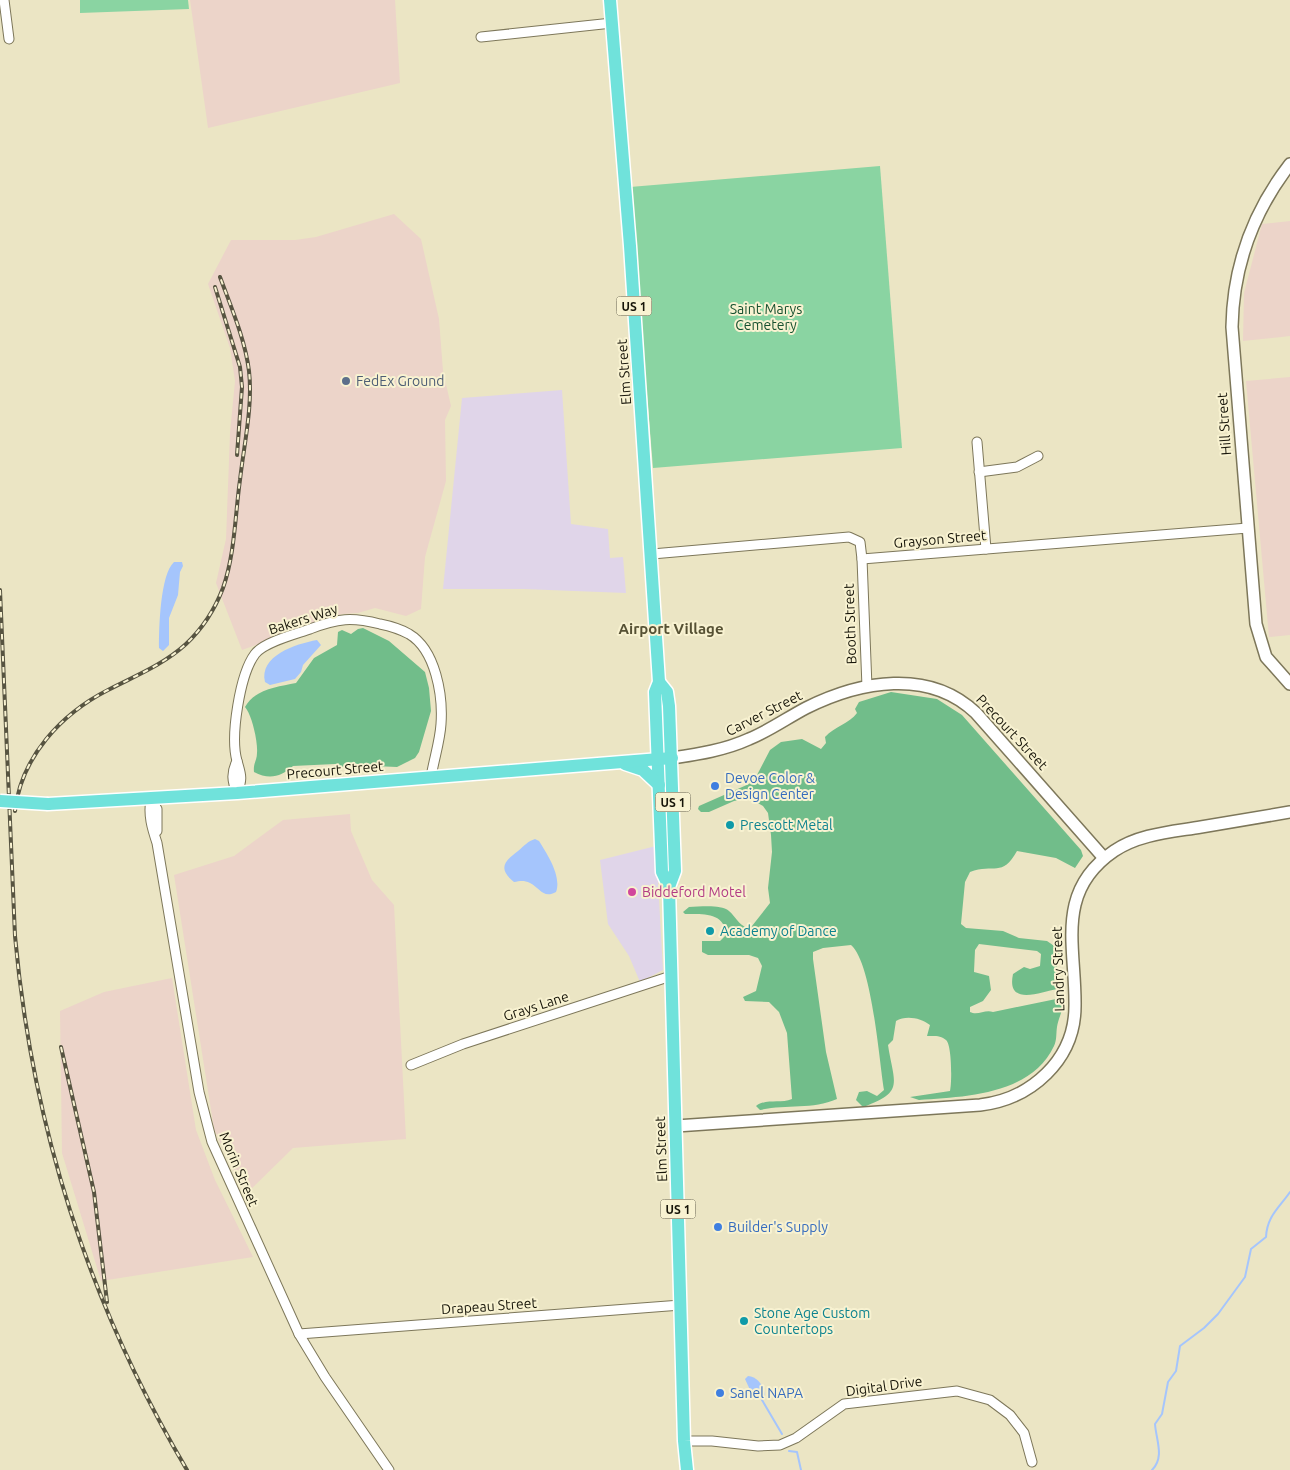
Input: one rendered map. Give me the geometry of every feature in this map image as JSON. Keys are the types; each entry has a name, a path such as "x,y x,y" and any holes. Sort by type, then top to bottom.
{"main road":[{"name":"Elm Street","path":"610,0 660,682 655,692 662,872 669,887"},
{"name":"Elm Street","path":"660,682 667,692 672,758 675,871 669,887 684,1441 687,1470"},
{"name":"Precourt Street","path":"0,801 48,804 151,799 672,758"},
{"path":"621,762 643,770 659,785"}],"street":[{"path":"4,0 10,39"},
{"path":"480,37 612,23"},
{"name":"Hill Street","path":"1290,164 1275,184 1251,230 1241,259 1234,298 1233,345 1253,600 1259,640 1269,660 1290,684"},
{"path":"976,442 986,549"},
{"path":"980,472 1017,467 1038,456"},
{"name":"Grayson Street","path":"862,559 1248,528"},
{"path":"652,554 849,537 860,542 862,559"},
{"name":"Booth Street","path":"862,559 867,687"},
{"name":"Bakers Way","path":"237,793 232,782 233,769 237,761 238,702 247,668 256,652 268,645 327,622 352,618 388,626 409,634 427,655 438,689 441,712 441,726 431,776"},
{"name":"Precourt Street","path":"867,687 893,683 921,684 944,690 968,705 1104,858"},
{"name":"Carver Street","path":"672,758 739,744 825,699 867,687"},
{"name":"Morin Street","path":"151,799 149,810 157,843 199,1092 207,1126 224,1173 299,1334 325,1378 388,1470"},
{"name":"Landry Street","path":"676,1126 980,1105 1003,1101 1028,1089 1041,1080 1053,1067 1069,1040 1075,1007 1070,938 1072,916 1076,899 1085,881 1104,858 1126,844 1145,837 1290,812"},
{"name":"Grays Lane","path":"412,1066 447,1050 671,976"},
{"name":"Drapeau Street","path":"299,1334 681,1305"},
{"name":"Digital Drive","path":"684,1441 712,1441 772,1446 796,1438 844,1404 957,1391 990,1400 1010,1414 1024,1433 1032,1462"}],"shaded area":[{"path":"190,0 395,0 400,83 208,128"},
{"path":"394,214 421,239 439,319 443,371 451,406 445,420 446,481 425,557 421,609 406,616 375,608 358,613 342,614 242,650 216,583 226,539 230,433 235,381 230,348 208,284 231,240 295,240 316,237"},
{"path":"1290,221 1290,336 1243,341 1244,293 1262,224"},
{"path":"1290,377 1290,635 1269,637 1246,381"},
{"path":"562,390 571,524 608,529 610,558 623,557 626,593 523,589 443,589 462,398"},
{"path":"350,814 351,831 372,880 394,905 406,1139 293,1148 245,1195 214,1129 174,875 234,856 283,820"},
{"name":"Biddeford Motel","path":"656,846 663,970 640,982 629,956 608,924 600,860"},
{"path":"172,978 196,1130 215,1180 253,1257 101,1281 62,1153 60,1011 104,992"}],"green space":[{"path":"80,0 188,0 189,9 80,13"},
{"name":"Saint Marys Cemetery","path":"880,166 902,448 653,468 630,187"},
{"path":"363,628 389,641 425,672 429,688 431,711 419,752 415,758 397,767 374,766 351,770 335,764 293,766 284,773 270,777 254,772 257,742 252,722 245,707 249,701 267,690 296,683 314,658 337,645 338,632 342,630 351,634"},
{"path":"891,692 937,699 962,715 1081,850 1083,856 1075,868 1056,858 1017,851 1012,859 1002,867 970,872 965,882 961,924 966,928 1003,931 1019,938 1047,941 1060,950 1057,967 1059,983 1057,989 1026,995 1015,991 1012,984 1013,974 1024,967 1030,969 1040,966 1041,954 1037,951 979,944 975,950 974,972 989,976 991,990 983,1001 970,1007 970,1012 993,1012 1061,998 1062,1008 1055,1044 1043,1062 1030,1075 1013,1084 976,1095 919,1100 910,1097 950,1091 951,1073 948,1043 942,1037 927,1036 930,1025 918,1019 900,1019 896,1021 893,1040 888,1045 894,1085 885,1096 863,1107 856,1100 859,1092 867,1091 877,1096 884,1090 874,1013 864,971 858,955 851,945 823,948 813,952 813,959 826,1052 837,1099 818,1105 760,1110 756,1106 760,1104 792,1099 787,1033 779,1012 769,1002 745,1001 743,997 756,991 762,966 758,958 749,955 708,955 702,952 702,941 720,941 726,935 725,927 722,922 712,916 685,914 683,912 689,907 721,907 729,911 747,928 752,926 770,903 768,888 772,852 768,813 763,806 749,798 734,801 709,812 701,812 698,809 699,806 749,784 757,775 770,750 781,742 802,739 821,749 826,743 825,737 854,717 857,713 855,709 859,702"}],"water":[{"path":"174,562 182,562 183,566 180,572 178,595 169,618 169,645 163,651 159,648 161,602 166,578"},
{"path":"317,640 321,645 303,665 301,672 295,679 270,685 265,682 265,673 273,658 289,648"},
{"path":"535,839 539,841 555,872 557,886 556,892 552,894 545,894 528,882 514,882 504,869 510,858 528,842"},
{"path":"748,1376 758,1380 762,1386 765,1396 762,1400 751,1392 745,1379"}],"waterway":[{"path":"1152,1470 1156,1465 1159,1454 1155,1424 1162,1414 1168,1382 1176,1371 1180,1346 1204,1328 1218,1314 1245,1277 1251,1249 1266,1237 1271,1218 1290,1192"},
{"path":"762,1400 782,1434"},
{"path":"789,1451 797,1452 801,1470"}],"railway":[{"path":"15,811 25,773 46,739 74,711 108,690 148,670 186,644 203,625 220,596 230,562 250,398 247,359 237,323 220,277"},
{"path":"215,287 240,367 242,387 237,455"},
{"path":"0,590 15,936 23,1007 35,1077 51,1145 71,1213 94,1279 152,1408 187,1470"},
{"path":"61,1047 94,1192 107,1302"}],"place":[{"name":"FedEx Ground","path":"346,381"},
{"name":"Devoe Color & Design Center","path":"715,786"},
{"name":"Prescott Metal","path":"730,825"},
{"name":"Biddeford Motel","path":"632,892"},
{"name":"Academy of Dance","path":"710,931"},
{"name":"Builder's Supply","path":"718,1227"},
{"name":"Stone Age Custom Countertops","path":"744,1321"},
{"name":"Sanel NAPA","path":"720,1393"}],"district":[{"name":"Airport Village","path":"671,628"}]}
